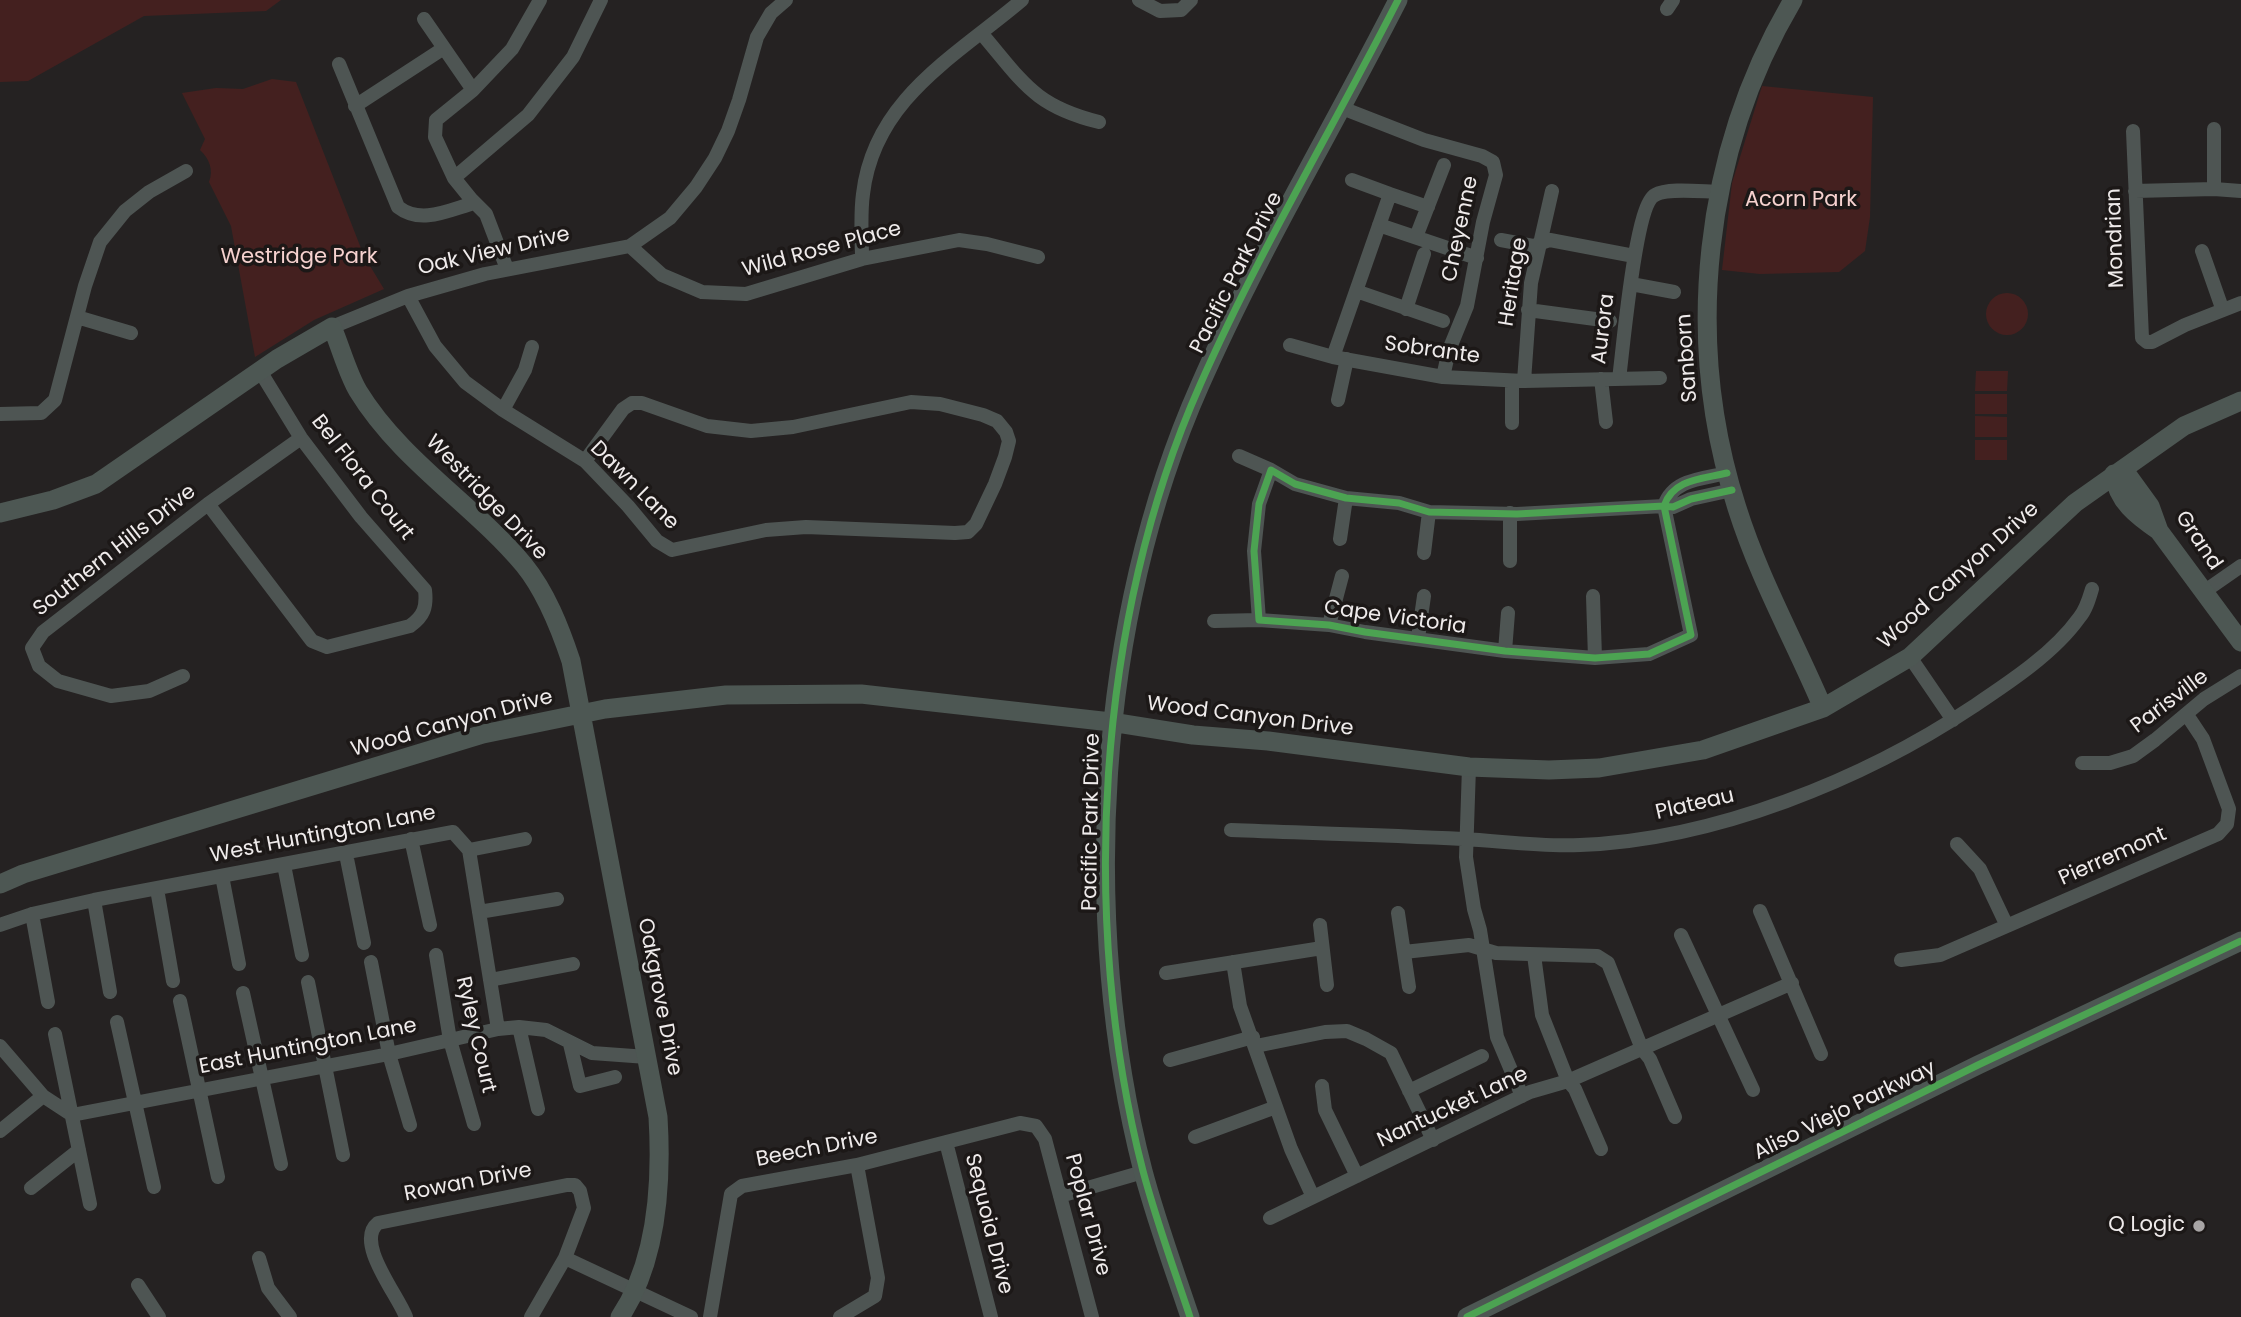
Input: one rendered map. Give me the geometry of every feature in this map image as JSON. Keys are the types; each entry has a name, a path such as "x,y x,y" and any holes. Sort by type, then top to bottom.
{"street":[{"path":"507,268 486,214 454,178 435,137 436,120 472,90 512,49 540,0"},
{"path":"454,178 528,115 573,57 601,0"},
{"name":"Oak View Drive","path":"0,513 54,500 96,484 260,371 332,327 408,296 507,268 630,246 670,218 696,187 728,131 757,37 771,13 786,0"},
{"path":"862,259 863,194 870,161 882,131 918,85 1022,0"},
{"path":"1139,0 1160,11 1181,10 1191,0"},
{"name":"Pacific Park Drive","path":"1190,1317 1143,1172 1125,1087 1112,994 1106,874 1111,723 1129,611 1149,531 1184,424 1236,307 1398,0"},
{"name":"Sanborn","path":"1793,0 1773,34 1738,121 1720,192 1709,266 1707,316 1711,387 1729,482 1760,572 1823,708"},
{"path":"424,19 472,90"},
{"path":"982,34 1032,92 1071,115 1099,122"},
{"path":"355,106 444,48"},
{"path":"339,64 398,207 421,218 474,203"},
{"name":"Cheyenne","path":"1342,108 1424,140 1482,156 1493,162 1496,175 1483,222 1467,306 1449,350 1443,377"},
{"path":"2214,129 2214,189"},
{"name":"Mondrian","path":"2133,131 2143,338 2147,342 2157,340 2222,308"},
{"path":"1416,237 1444,165"},
{"path":"0,414 41,414 55,400 100,242 125,211 149,192 186,171"},
{"path":"1352,180 1428,207"},
{"name":"Heritage","path":"1518,381 1531,283 1552,191"},
{"path":"2135,191 2241,191"},
{"name":"Aurora","path":"1619,379 1634,256 1646,205 1653,195 1665,192 1720,192"},
{"path":"1338,400 1340,358 1356,292 1390,194"},
{"path":"1379,225 1477,258"},
{"name":"Wild Rose Place","path":"630,246 662,275 702,292 735,294 746,294 862,259 959,240 1038,257"},
{"path":"1501,240 1534,246 1550,240 1634,256"},
{"path":"2202,251 2222,308 2241,303"},
{"path":"1406,309 1424,254"},
{"name":"Aurora","path":"1631,284 1674,292"},
{"path":"1356,292 1443,321"},
{"name":"Dawn Lane","path":"408,296 431,338 465,382 503,410 585,461 657,541 672,550 766,530 806,527 968,532 986,507 1009,441 997,421 940,404 911,402 804,425 751,431 707,426 642,403 632,403 622,409 585,461"},
{"path":"1528,310 1610,321"},
{"path":"77,317 131,333"},
{"name":"Westridge Drive","path":"332,327 358,390 383,425 526,567 563,636 582,713"},
{"name":"Sobrante","path":"1290,345 1340,358 1443,377 1518,381 1660,378"},
{"path":"503,410 526,370 532,347"},
{"name":"Bel Flora Court","path":"208,504 312,640 327,647 410,626 419,620 424,611 427,603 425,590 361,517 301,438 260,371"},
{"path":"1601,379 1606,422"},
{"path":"1512,423 1518,381"},
{"name":"Wood Canyon Drive","path":"0,884 23,874 483,734 582,713 660,701 726,695 861,694 1469,767 1549,770 1599,768 1703,750 1823,708 1910,657 2075,503 2184,426 2241,401"},
{"name":"Southern Hills Drive","path":"183,676 149,691 111,696 58,681 39,666 32,648 43,632 208,504 301,438"},
{"path":"1239,456 1295,484 1346,498 1399,503 1429,512 1510,513 1664,506 1668,495 1684,483 1729,482"},
{"path":"1259,620 1254,551 1259,504 1271,470"},
{"name":"Grand","path":"2114,474 2129,477 2150,506 2159,531 2241,642"},
{"path":"1340,539 1346,498"},
{"name":"Cape Victoria","path":"1214,621 1259,620 1329,625 1505,651 1595,658 1650,654 1691,635 1664,506"},
{"path":"1424,554 1429,512"},
{"path":"1510,513 1510,561"},
{"path":"2205,591 2241,566"},
{"path":"1329,625 1342,576"},
{"name":"Plateau","path":"1231,830 1467,839 1536,846 1581,845 1686,830 1752,813 1824,786 1953,720 2012,680 2066,635 2080,617 2092,589"},
{"path":"1418,638 1424,596"},
{"path":"1593,596 1595,658"},
{"path":"1505,651 1508,613"},
{"path":"1910,657 1953,720"},
{"name":"Parisville","path":"2082,763 2110,763 2133,756 2204,699 2241,676"},
{"name":"Oakgrove Drive","path":"582,713 658,1117 660,1187 646,1255 634,1290 620,1317"},
{"name":"Pierremont","path":"1901,960 1940,955 2217,834 2227,824 2229,809 2203,739 2187,715"},
{"path":"1469,767 1467,839 1470,883 1497,1037 1522,1096"},
{"name":"West Huntington Lane","path":"0,925 32,914 94,900 453,832 470,850"},
{"path":"411,839 430,925"},
{"path":"498,1029 470,850 526,839"},
{"path":"1957,844 1980,869 2007,926"},
{"path":"346,854 364,943"},
{"path":"284,865 302,955"},
{"path":"222,876 239,964"},
{"path":"157,889 173,981"},
{"path":"480,912 557,899"},
{"path":"94,900 110,992"},
{"path":"1760,911 1821,1054"},
{"path":"1398,913 1409,987"},
{"path":"32,914 48,1002"},
{"path":"1320,925 1327,985"},
{"path":"1681,935 1753,1090"},
{"name":"Aliso Viejo Parkway","path":"1467,1317 1978,1065 2241,941"},
{"path":"1404,952 1469,945 1496,953 1597,956 1608,963 1642,1049 1650,1059 1675,1117"},
{"path":"1166,973 1322,948"},
{"name":"Ryley Court","path":"436,955 450,1040 474,1124"},
{"path":"1534,955 1542,1015 1568,1081 1575,1088 1601,1149"},
{"path":"371,962 389,1054 410,1125"},
{"path":"1233,962 1240,1006 1291,1149 1314,1197"},
{"path":"490,980 573,964"},
{"path":"308,982 342,1155"},
{"name":"Nantucket Lane","path":"1270,1218 1522,1096 1568,1081 1792,983"},
{"path":"243,993 281,1164"},
{"path":"180,1000 218,1177"},
{"path":"117,1022 154,1187"},
{"path":"519,1027 538,1109"},
{"name":"East Huntington Lane","path":"72,1115 389,1054 498,1029 519,1027 546,1030 592,1053 647,1056"},
{"path":"1170,1060 1254,1042 1325,1031 1347,1031 1391,1053 1433,1140"},
{"path":"55,1034 90,1204"},
{"path":"570,1044 580,1086 615,1077"},
{"path":"1,1048 43,1096 72,1115"},
{"path":"1409,1091 1482,1056"},
{"path":"1322,1086 1325,1110 1357,1177"},
{"path":"0,1131 43,1096"},
{"path":"1195,1137 1276,1107"},
{"name":"Beech Drive","path":"710,1317 731,1194 742,1186 857,1165 1020,1123 1035,1126"},
{"name":"Poplar Drive","path":"1035,1126 1045,1139 1092,1317"},
{"name":"Sequoia Drive","path":"946,1142 990,1317"},
{"path":"31,1188 79,1150"},
{"path":"840,1317 875,1296 878,1278 857,1165"},
{"path":"1059,1196 1143,1172"},
{"name":"Rowan Drive","path":"406,1317 383,1277 369,1235 378,1223 575,1185 580,1191 584,1208 565,1258"},
{"path":"258,1258 268,1288 290,1317"},
{"path":"531,1317 565,1258 691,1317"},
{"path":"138,1285 159,1317"}],"green space":[{"path":"0,0 281,0 266,11 144,16 28,81 0,82"},
{"name":"Westridge Park","path":"272,79 296,82 364,256 384,289 314,320 255,357 231,226 209,182 210,164 200,150 205,139 182,93 216,88 243,89"},
{"name":"Acorn Park","path":"1762,86 1873,97 1870,217 1865,251 1839,272 1760,274 1722,270 1732,183"},
{"path":"2007,293 2022,299 2028,314 2022,329 2007,335 1992,329 1986,314 1992,299"},
{"path":"1976,371 2008,371 2007,391 1975,391"},
{"path":"1975,394 2007,394 2007,414 1975,414"},
{"path":"1975,416 2007,417 2007,437 1975,437"},
{"path":"1975,440 2007,440 2007,460 1975,460"}],"cycle path":[{"path":"1190,1317 1143,1171 1123,1076 1110,976 1105,875 1108,773 1119,671 1138,572 1165,476 1200,385 1271,239 1398,0"},
{"path":"1727,473 1681,485 1668,497 1664,506 1691,635 1649,654 1595,658 1505,651 1329,625 1259,620 1254,551 1259,504 1271,470 1295,484 1346,498 1399,503 1429,512 1517,514 1664,506 1673,507 1691,499 1732,490"},
{"path":"1467,1317 1978,1065 2241,941"}],"place":[{"name":"Q Logic","path":"2199,1226"}]}
